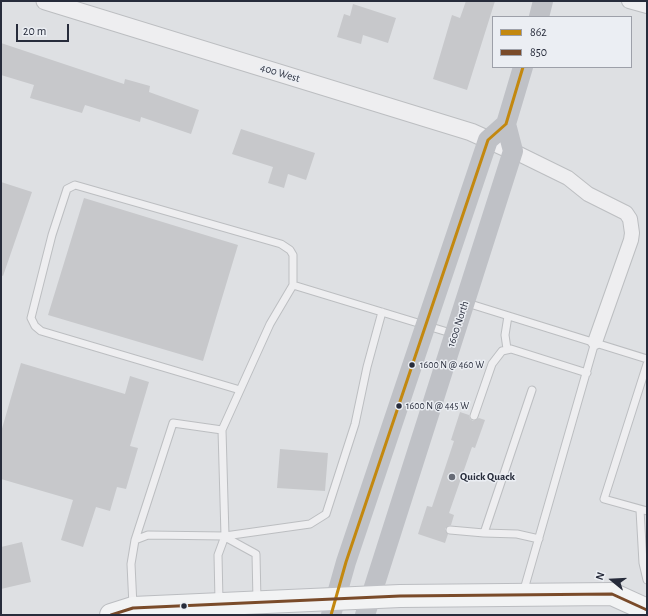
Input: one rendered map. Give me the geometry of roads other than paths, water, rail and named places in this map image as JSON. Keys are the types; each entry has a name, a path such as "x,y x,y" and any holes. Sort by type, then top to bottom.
{"main road":[{"path":"539,16 543,1"},
{"name":"1600 North","path":"368,606 512,151 506,124 523,68"},
{"path":"334,606 346,562 488,140 506,124"},
{"path":"111,615 133,608 257,601 334,606 368,606 522,595 612,594 647,610"}],"street":[{"name":"400 West","path":"45,1 466,131 512,151"},
{"path":"629,1 647,6"},
{"path":"512,151 568,178 588,194 616,208 626,214 630,219 632,233 631,240 595,342"}],"lane":[{"path":"219,604 218,555 225,536 222,430 270,324 293,285 293,255 290,250 281,244 75,185 66,189 52,235 31,318 35,326 41,331 240,390"},
{"path":"293,285 454,334"},
{"path":"465,302 595,342 647,360"},
{"path":"135,540 148,535 225,536 310,524 326,514 355,424 367,368 382,312"},
{"path":"507,349 505,335 508,316"},
{"path":"522,595 540,539 595,342"},
{"path":"474,416 492,364 502,350 507,349 587,373"},
{"path":"647,364 604,499 644,511 643,563 647,580"},
{"path":"484,533 532,390"},
{"path":"133,608 131,564 135,540 173,423 222,430"},
{"path":"450,530 517,534 540,539"},
{"path":"225,536 256,554 257,601"}],"place":[{"name":"1600 N @ 460 W","path":"412,365"},
{"name":"1600 N @ 445 W","path":"399,406"},
{"name":"Quick Quack","path":"452,477"}]}
